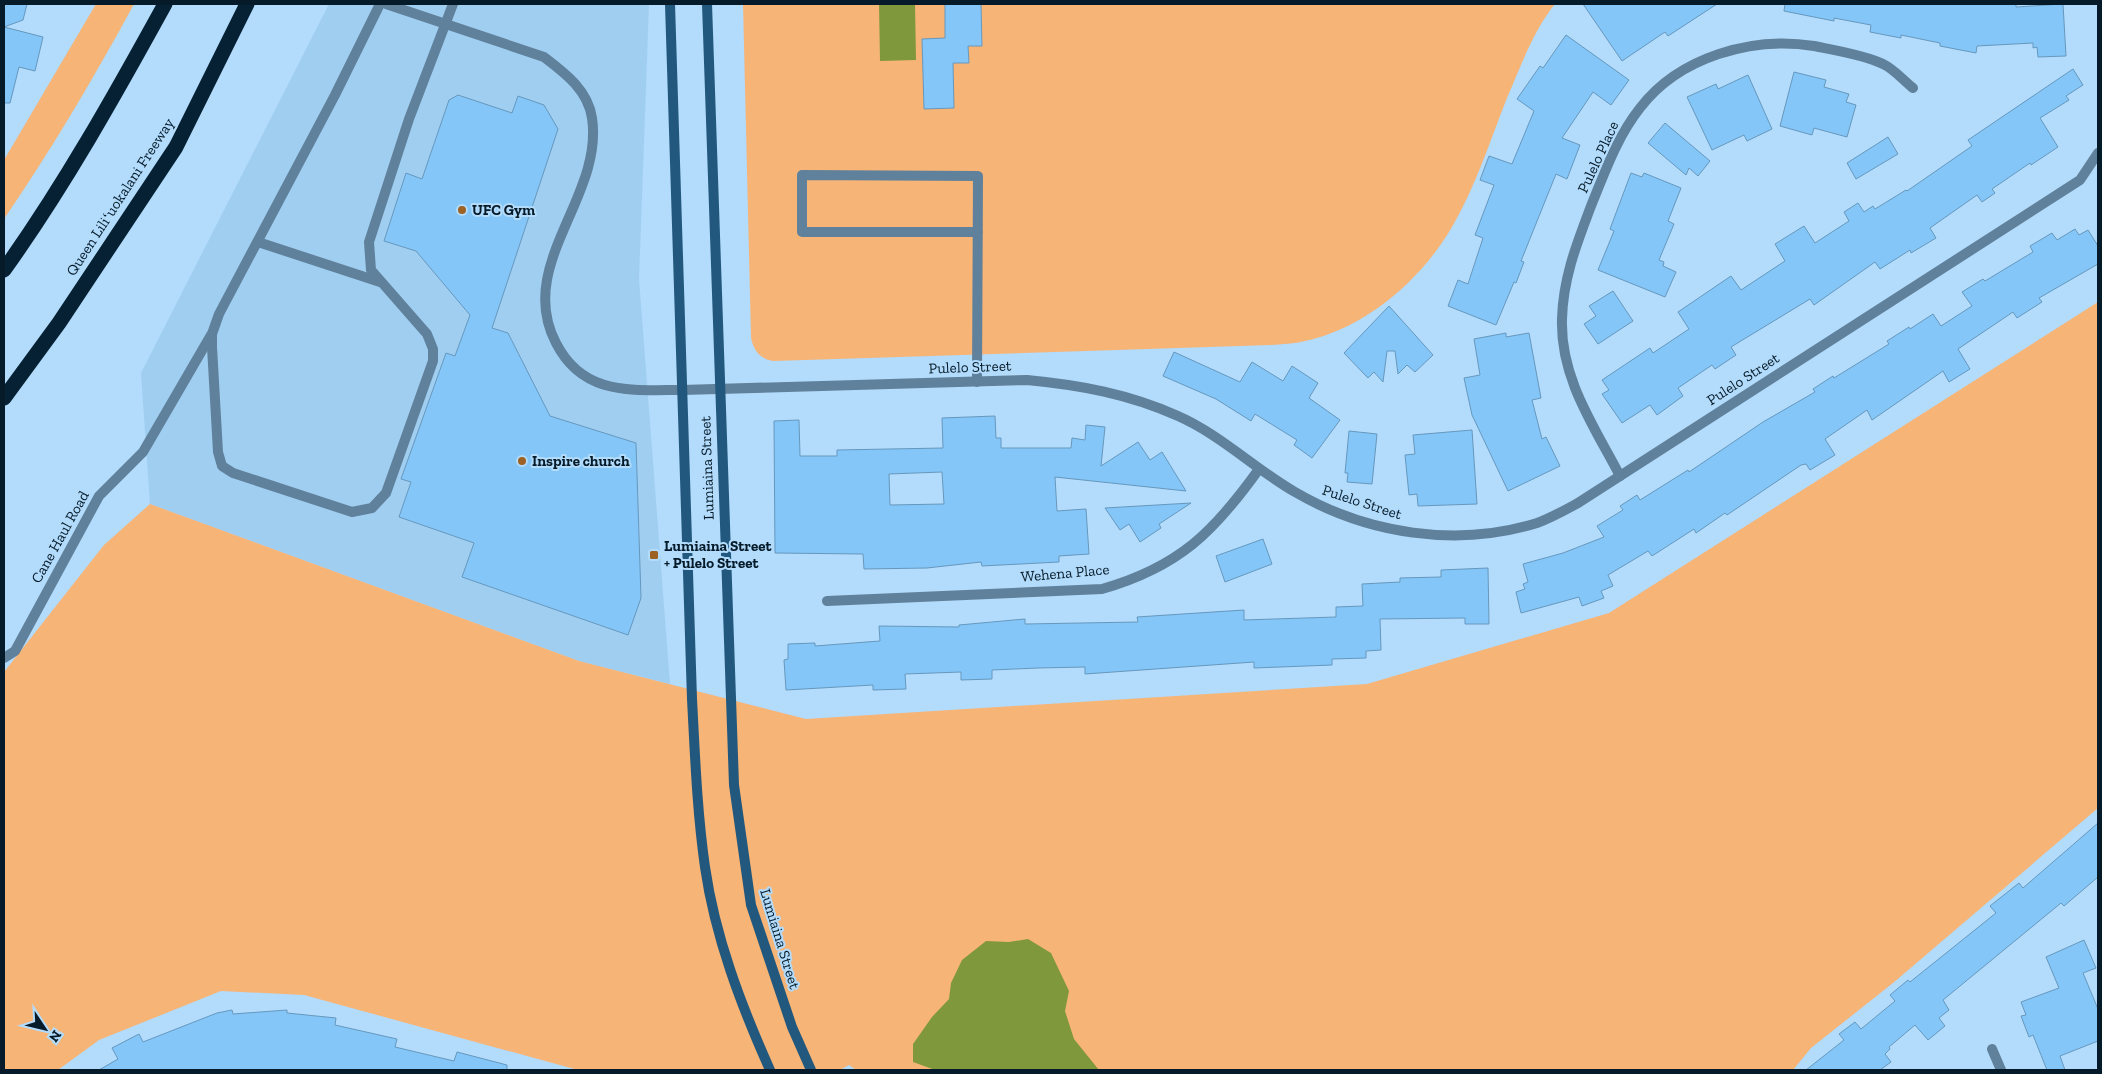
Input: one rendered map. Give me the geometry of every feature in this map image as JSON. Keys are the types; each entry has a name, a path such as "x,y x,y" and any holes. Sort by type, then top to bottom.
{"highway":[{"path":"4,270 29,235 112,101 165,4"},
{"name":"Queen Liliʻuokalani Freeway","path":"4,398 59,323 176,147 247,4"}],"main road":[{"name":"Lumiaina Street","path":"670,4 692,699 698,802 705,869 720,936 742,1006 770,1070"},
{"name":"Lumiaina Street","path":"707,4 734,785 751,905 792,1027 811,1070"}],"street":[{"path":"380,4 219,314 212,334 218,452 222,466 233,473 347,511 367,510 380,502 386,493 433,355 428,334 371,270 368,258 372,231 409,119 453,4"},
{"name":"Pulelo Street","path":"386,4 544,57 563,71 582,91 592,116 594,140 589,164 550,266 544,290 546,319 562,355 590,380 617,389 682,390 1027,380 1109,391 1179,416 1210,433 1259,469 1316,503 1364,521 1422,534 1467,536 1506,531 1539,522 1578,503 2080,180 2098,153"},
{"name":"Pulelo Place","path":"1620,476 1584,410 1570,378 1564,346 1562,319 1571,258 1610,158 1640,108 1658,90 1683,71 1705,59 1737,48 1763,44 1795,43 1833,50 1884,64 1912,88"},
{"path":"977,382 978,232 978,176 802,176 802,232 978,232"},
{"path":"258,242 382,282"},
{"name":"Cane Haul Road","path":"4,658 15,651 99,496 143,452 212,334"},
{"name":"Wehena Place","path":"827,601 1102,589 1131,580 1159,568 1191,547 1220,521 1259,469"},
{"path":"1992,1049 2001,1070"}],"shaded area":[{"path":"96,4 134,4 72,113 4,219 4,160"},
{"path":"329,4 649,4 639,279 670,684 579,661 150,504 141,373"},
{"path":"743,4 1555,4 1547,14 1528,49 1475,180 1452,227 1439,247 1425,265 1390,299 1370,313 1328,335 1305,341 1271,345 773,361 764,358 758,353 753,346 751,337"},
{"path":"879,4 915,4 916,60 880,61"},
{"path":"2098,302 2098,808 1893,983 1811,1048 1793,1070 856,1070 849,1065 840,1070 578,1070 304,995 221,991 99,1040 58,1070 4,1070 4,672 104,545 150,504 579,661 806,719 1367,684 1609,613"},
{"path":"1028,939 1051,953 1069,991 1065,1011 1074,1039 1099,1070 935,1070 913,1062 913,1044 932,1017 949,999 951,983 962,960 986,941 1009,942"}],"building":[{"path":"4,4 27,4 23,20 4,27"},
{"path":"945,4 981,4 982,46 968,46 969,63 953,63 954,108 924,109 922,39 945,38"},
{"path":"1583,4 1717,4 1668,36 1665,32 1622,61"},
{"path":"1785,4 2016,4 2016,7 2063,4 2066,56 2038,57 2037,47 2033,48 2033,43 1977,46 1976,53 1940,46 1940,43 1901,35 1901,38 1870,32 1871,25 1834,18 1834,21 1784,11"},
{"path":"4,27 43,37 35,71 19,67 10,103 4,103"},
{"path":"1566,35 1629,80 1611,105 1593,92 1562,138 1580,145 1567,179 1556,174 1521,261 1524,262 1516,283 1514,282 1496,325 1448,306 1458,280 1468,284 1483,238 1475,235 1494,185 1480,180 1489,156 1512,164 1534,111 1517,99 1540,66 1543,68"},
{"path":"2073,69 2083,85 2066,96 2069,100 2040,118 2058,147 2031,165 2030,163 1992,189 1995,193 1982,202 1977,195 1930,228 1936,238 1911,253 1910,250 1880,269 1875,262 1814,305 1810,299 1731,347 1736,355 1715,369 1712,365 1678,388 1683,396 1657,415 1650,405 1622,423 1602,394 1609,390 1602,380 1650,348 1653,353 1689,329 1678,312 1731,276 1741,290 1785,261 1775,244 1804,226 1815,243 1849,221 1844,212 1858,203 1864,212 1873,206 1875,209 1907,191 1972,146 1968,140"},
{"path":"1794,72 1826,80 1824,87 1849,94 1846,102 1856,105 1847,137 1814,128 1812,135 1780,126"},
{"path":"1748,75 1772,129 1747,141 1744,135 1712,150 1687,97 1716,84 1718,89"},
{"name":"Inspire church","path":"458,95 512,113 518,96 544,105 558,129 492,328 508,333 550,416 636,443 641,598 628,635 462,577 474,543 399,517 411,482 401,479 446,353 455,356 470,315 416,251 384,241 406,173 422,179 449,100"},
{"path":"1665,123 1710,161 1698,176 1689,168 1686,175 1648,143"},
{"path":"1888,137 1898,154 1856,179 1847,163"},
{"path":"1631,173 1642,177 1644,173 1681,188 1668,221 1674,224 1659,260 1664,262 1663,266 1676,272 1665,297 1598,270 1614,231 1610,229"},
{"path":"2075,229 2079,235 2088,230 2098,246 2098,264 2039,298 2042,302 2017,318 2013,312 1958,349 1970,369 1949,382 1943,371 1872,420 1867,410 1825,439 1835,455 1810,470 1806,464 1801,465 1727,515 1725,513 1696,533 1694,529 1652,556 1648,551 1608,575 1613,586 1601,591 1604,598 1582,606 1579,597 1521,613 1516,592 1525,589 1523,584 1528,582 1523,564 1563,553 1604,537 1597,526 1623,510 1620,506 1637,495 1640,500 1688,470 1689,472 1763,422 1815,392 1813,389 1833,376 1834,378 1889,344 1887,341 1909,327 1910,329 1933,314 1941,326 1972,306 1962,292 1983,279 1985,281 2033,252 2030,246 2052,233 2057,240"},
{"path":"1613,291 1633,321 1598,344 1584,324 1596,316 1589,306"},
{"path":"1389,306 1433,355 1415,372 1407,365 1398,374 1395,351 1387,351 1383,382 1374,372 1368,378 1344,353"},
{"path":"1506,333 1506,337 1529,333 1541,398 1532,400 1542,439 1546,437 1560,466 1508,491 1472,415 1464,378 1480,375 1474,339"},
{"path":"1174,352 1240,382 1252,362 1283,381 1292,366 1318,383 1309,398 1340,420 1312,458 1294,445 1297,440 1255,414 1251,421 1216,399 1163,376"},
{"path":"995,416 996,438 1001,438 1001,448 1071,448 1072,438 1085,440 1086,425 1105,427 1101,466 1138,442 1150,460 1162,452 1186,491 1055,477 1057,511 1086,509 1089,554 1059,556 1059,562 982,566 981,562 927,568 864,569 863,554 775,553 774,421 799,420 800,456 837,456 837,450 943,448 942,418","holes":["942,472 944,504 890,505 889,474"]},
{"path":"1472,430 1477,504 1418,506 1417,494 1409,495 1405,455 1415,454 1413,435"},
{"path":"1349,431 1377,434 1372,484 1347,482 1348,473 1345,473"},
{"path":"1191,503 1159,524 1161,528 1140,542 1129,524 1120,530 1105,508"},
{"path":"1263,539 1272,564 1225,582 1216,556"},
{"path":"1488,568 1489,624 1465,624 1465,618 1380,619 1381,650 1366,651 1366,658 1332,659 1332,665 1254,668 1254,662 1085,674 1085,667 992,670 992,679 961,680 961,672 905,674 906,689 873,690 873,685 786,690 784,660 788,659 788,644 815,643 815,646 880,641 879,626 959,627 959,625 1025,619 1025,624 1138,622 1137,617 1244,610 1244,620 1336,617 1336,607 1363,606 1362,584 1400,582 1400,578 1441,577 1441,570"},
{"path":"2098,823 2098,877 2064,906 2061,903 1943,1000 1949,1010 1939,1018 1945,1026 1928,1040 1915,1025 1889,1047 1890,1049 1885,1054 1891,1062 1880,1070 1806,1070 1844,1040 1839,1034 1855,1022 1861,1029 1895,1001 1890,995 1908,980 1910,982 1996,913 1990,906 2019,883 2023,888"},
{"path":"2084,940 2096,968 2083,973 2098,1009 2098,1041 2060,1056 2065,1070 2047,1070 2033,1035 2029,1037 2021,1016 2026,1015 2021,1002 2059,988 2046,957"},
{"path":"232,1010 233,1014 287,1010 287,1013 336,1018 335,1025 397,1039 395,1047 454,1061 457,1052 507,1065 507,1070 99,1070 118,1059 112,1048 139,1034 143,1042 217,1013"}],"place":[{"name":"UFC Gym","path":"462,210"},
{"name":"Inspire church","path":"522,461"},
{"name":"Lumiaina Street + Pulelo Street","path":"654,555"}]}
